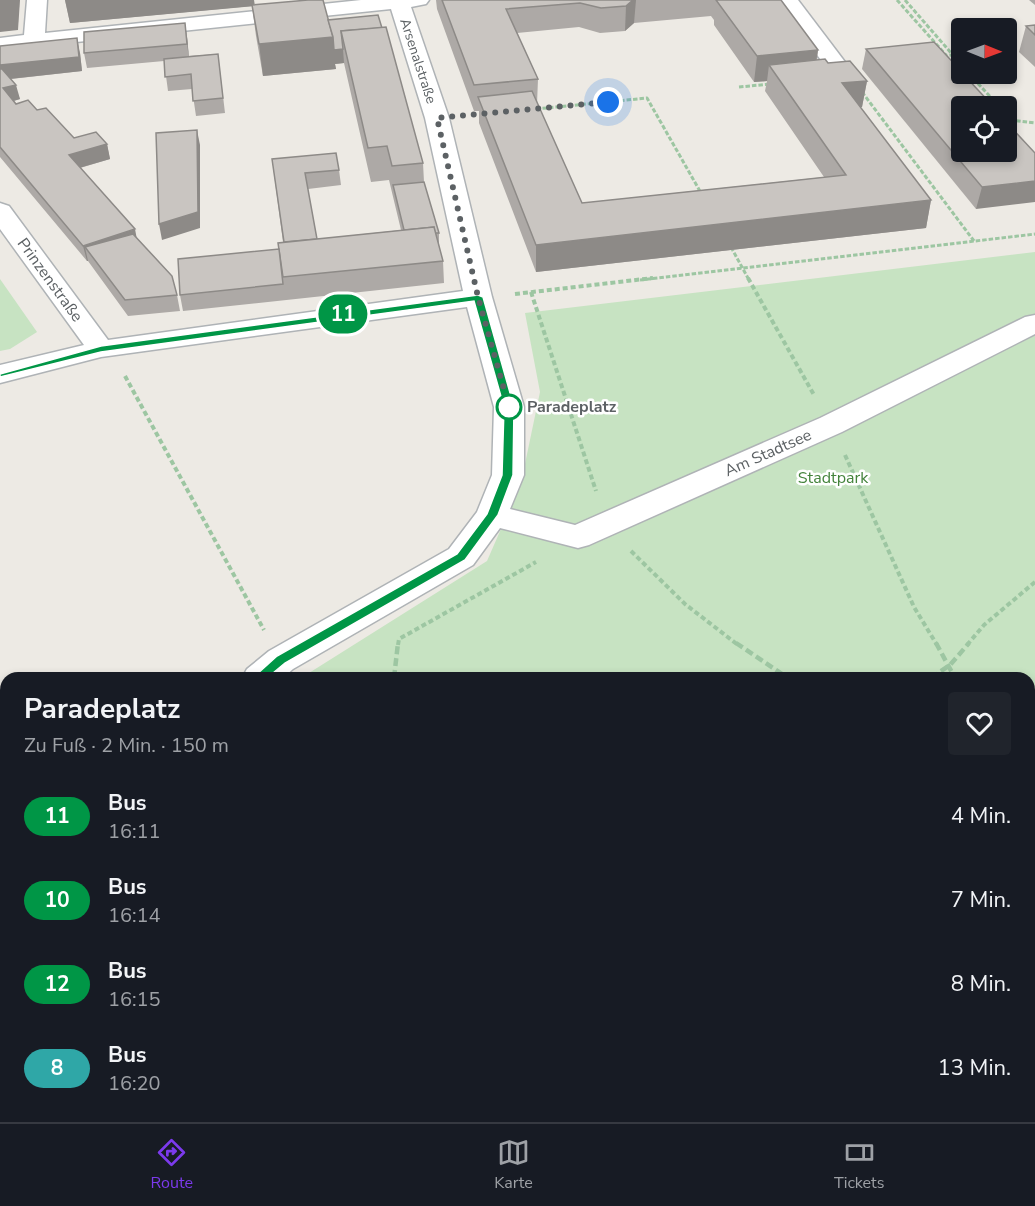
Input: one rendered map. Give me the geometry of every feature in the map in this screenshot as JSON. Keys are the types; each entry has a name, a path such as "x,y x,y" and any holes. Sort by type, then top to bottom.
{"street":[{"path":"34,39 37,0"},
{"path":"787,0 834,62"},
{"path":"0,44 406,1"},
{"name":"Arsenalstraße","path":"406,1 437,118 478,297"},
{"name":"Prinzenstraße","path":"0,212 101,349"},
{"path":"0,374 101,349 478,297 509,407 508,475 492,515 461,557 271,669"},
{"name":"Am Stadtsee","path":"578,537 831,425 1035,322"},
{"path":"492,515 578,537"}],"path":[{"path":"897,0 947,56"},
{"path":"905,0 951,53"},
{"path":"936,57 951,55"},
{"path":"834,62 851,77 975,241"},
{"path":"739,87 772,84"},
{"path":"978,84 990,96"},
{"path":"528,110 647,98 702,194"},
{"path":"1017,121 1035,123"},
{"path":"478,297 1035,234"},
{"path":"728,241 831,425 914,607 953,672"},
{"path":"531,292 608,525 652,574 739,648 778,672"},
{"path":"101,349 120,366 271,669"},
{"path":"395,672 399,639 578,537"},
{"path":"940,672 950,665 984,624 1035,582"}],"green space":[{"name":"Stadtpark","path":"1035,252 1035,672 311,672 487,561 521,483 540,392 525,313"},
{"path":"0,279 37,332 10,349 0,351"}],"building":[{"path":"323,0 333,37 259,44 252,5"},
{"path":"442,0 633,0 626,6 601,8 580,3 506,9 538,79 474,85"},
{"path":"716,0 781,0 818,50 757,56"},
{"path":"378,15 382,28 341,31 343,49 334,50 328,20"},
{"path":"185,23 187,44 84,53 84,32"},
{"path":"1035,25 1035,35 1026,26"},
{"path":"386,27 423,163 392,166 387,146 368,148 341,31"},
{"path":"77,38 79,57 0,65 0,46"},
{"path":"934,42 951,60 951,84 972,84 984,96 951,96 951,150 866,49"},
{"path":"218,54 223,98 193,101 191,74 165,77 164,59"},
{"path":"825,59 828,63 850,61 867,81 842,83 931,200 536,245 478,97 532,91 582,203 846,175 769,65"},
{"path":"0,69 16,85 3,88 16,104 28,100 37,110 46,108 74,138 96,132 107,144 69,155 135,229 83,246 0,147"},
{"path":"197,130 198,212 159,224 156,133"},
{"path":"1017,134 1035,153 1035,181 982,187 961,162 1017,162"},
{"path":"336,153 339,170 305,173 317,239 284,242 272,159"},
{"path":"424,182 439,233 435,233 434,227 404,230 393,185"},
{"path":"434,227 443,261 283,277 278,243"},
{"path":"133,234 172,276 177,295 125,300 85,247"},
{"path":"279,249 283,284 180,295 178,259"}],"bus line":[{"name":"11","path":"0,374 101,349 478,297 509,407 508,475 492,515 461,557 281,660 268,672"}],"place":[{"name":"Paradeplatz","path":"509,407"}],"route":[{"path":"509,407 478,297 437,118 608,102"}]}
